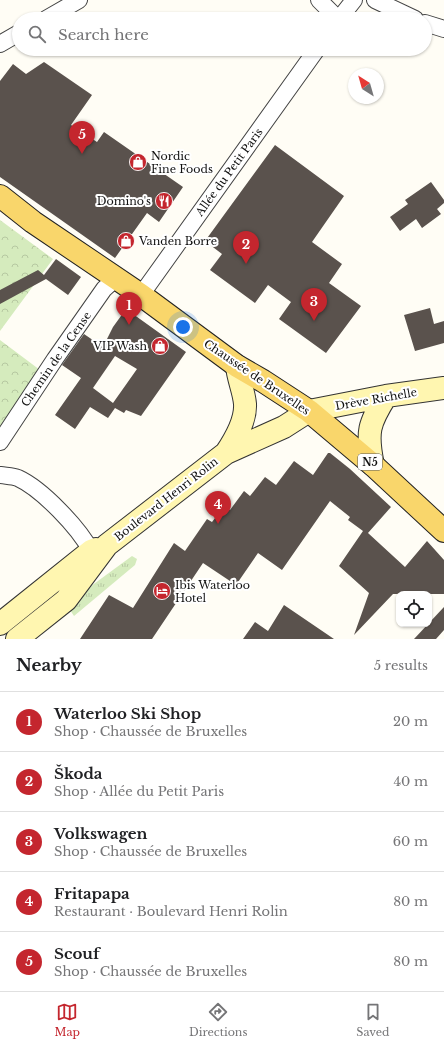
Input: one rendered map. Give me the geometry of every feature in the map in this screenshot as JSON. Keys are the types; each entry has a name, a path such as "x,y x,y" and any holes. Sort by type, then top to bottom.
{"main road":[{"name":"Chaussée de Bruxelles","path":"0,196 33,222 68,245 115,280 141,295 237,366 263,381 308,411 373,465 444,531"},
{"name":"Boulevard Henri Rolin","path":"226,454 238,435 245,404 238,380 237,366"},
{"name":"Drève Richelle","path":"308,411 386,396 444,388"},
{"path":"373,465 370,449 370,429 372,418 386,396"},
{"name":"Boulevard Henri Rolin","path":"0,624 99,548 226,454 284,427 308,411"},
{"name":"Boulevard Henri Rolin","path":"17,639 66,600 99,548"}],"street":[{"path":"58,12 79,0"},
{"path":"319,0 332,12"},
{"path":"345,12 354,0"},
{"path":"375,0 400,12"},
{"path":"432,25 444,29"},
{"path":"0,44 12,37"},
{"name":"Allée du Petit Paris","path":"141,295 312,56"},
{"name":"Chemin de la Cense","path":"0,442 55,359 104,290 115,280"},
{"path":"0,475 18,478 42,494 85,539 99,548"}],"green space":[{"path":"0,220 53,259 0,331"},
{"path":"0,340 40,370 0,431"},
{"path":"132,556 137,559 135,565 74,616 68,607 87,589"}],"building":[{"path":"44,62 92,95 71,125 97,142 104,132 183,187 159,222 147,213 115,258 0,177 0,81 13,64 26,74"},
{"path":"275,145 344,196 312,242 342,264 329,283 361,306 326,353 279,319 291,302 268,285 255,303 210,270 222,254 205,241"},
{"path":"431,182 444,200 444,203 437,209 441,214 422,228 416,219 400,231 390,217 408,204 405,200"},
{"path":"56,259 81,277 68,295 46,279 0,304 0,290 38,270 44,275"},
{"path":"430,308 434,324 444,321 444,343 415,351 404,315"},
{"path":"126,309 186,352 141,416 126,410 124,413 115,408 108,418 90,407 75,429 55,415 81,378 62,365 84,334 103,347 113,327","holes":["115,356 137,369 113,403 93,388"]},
{"path":"328,453 350,469 391,507 368,533 405,567 427,541 444,560 444,594 432,594 432,591 396,591 396,594 393,594 354,635 369,593 339,566 363,531 348,520 350,517 330,501 282,570 258,553 236,585 203,563 152,639 80,639 109,595 133,608 174,543 185,551 207,519 212,522 224,506 230,510 244,491 250,496 265,477 276,485 294,461 313,475"},
{"path":"284,605 334,639 243,639 255,622 268,631"},
{"path":"444,607 444,630 436,639 414,639 425,627 432,627 432,620"}],"place":[{"name":"Scouf","path":"82,154"},
{"name":"Nordic Fine Foods","path":"138,162"},
{"name":"Domino's","path":"164,201"},
{"name":"Vanden Borre","path":"126,241"},
{"name":"Škoda","path":"246,264"},
{"name":"Volkswagen","path":"314,321"},
{"name":"Waterloo Ski Shop","path":"129,325"},
{"name":"VIP Wash","path":"160,346"},
{"name":"Fritapapa","path":"218,524"},
{"name":"Ibis Waterloo Hotel","path":"162,591"}]}
